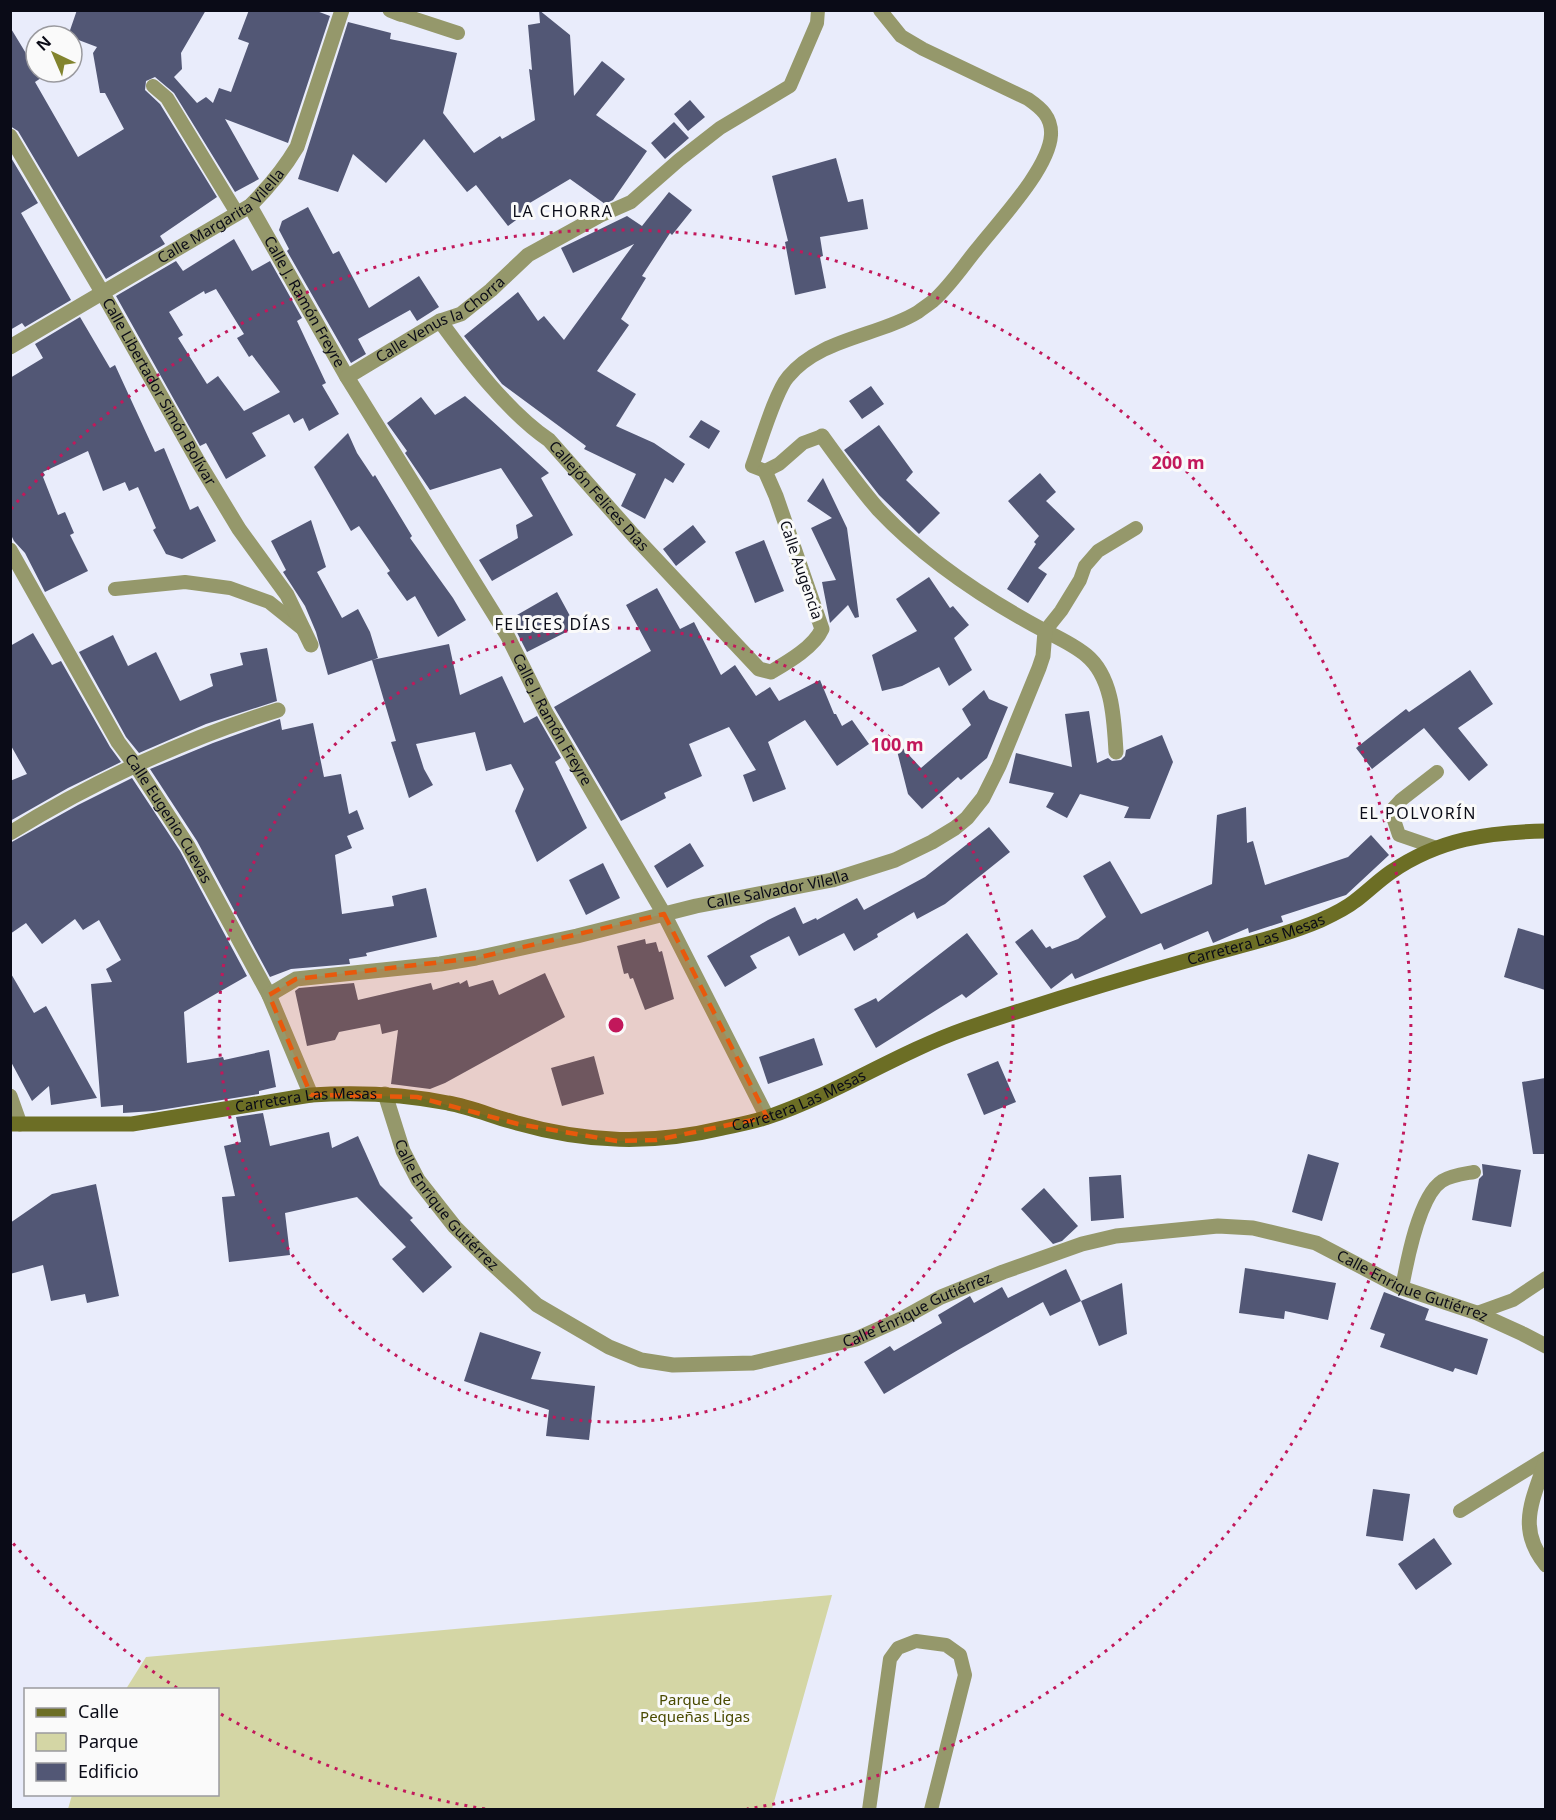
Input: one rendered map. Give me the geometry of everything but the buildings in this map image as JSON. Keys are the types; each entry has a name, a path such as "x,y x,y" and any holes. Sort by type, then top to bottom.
{"street":[{"name":"Calle Margarita Vilella","path":"10,347 243,209 281,172 297,147 342,10"},
{"name":"Calle Libertador Simón Bolívar","path":"10,136 199,463 239,529 287,595 308,638"},
{"name":"Calle J. Ramón Freyre","path":"243,209 507,635 546,713 664,914 766,1117"},
{"name":"Calle Venus la Chorra","path":"348,376 440,321 461,314 491,290 528,255 597,217"},
{"name":"Callejón Felices Días","path":"440,321 493,386 536,431 549,440 634,536 759,669"},
{"path":"822,436 879,509 920,548 1008,611 1088,656 1100,672 1106,687 1114,718 1116,752"},
{"name":"Calle Augencia","path":"758,468 776,496 822,629 808,645 771,672 759,669"},
{"name":"Calle Eugenio Cuevas","path":"10,550 118,742 188,846 269,995 311,1095"},
{"name":"Calle Salvador Vilella","path":"269,995 296,979 476,958 696,906 832,880 904,855 955,828 967,818 983,798 999,766 1043,656 1045,631"},
{"path":"10,834 119,773 222,729 278,710"},
{"name":"Carretera Las Mesas","path":"15,1124 132,1124 311,1095 385,1094 452,1103 518,1124 574,1136 617,1141 656,1140 720,1129 766,1117 809,1101 929,1043 964,1029 1319,920 1352,904 1389,873 1434,847 1462,839 1508,832 1545,831"},
{"name":"Calle Enrique Gutiérrez","path":"385,1094 404,1150 418,1180 455,1227 537,1305 609,1347 641,1360 673,1365 753,1363 856,1339 903,1318 941,1297 1082,1244 1116,1236 1218,1226 1253,1228 1316,1243 1402,1288 1477,1313 1545,1347"},
{"path":"10,1096 15,1124"},
{"path":"1545,1459 1529,1511 1528,1525 1537,1555 1545,1565"}],"lane":[{"path":"597,217 631,202 720,128 790,86 817,23 818,10"},
{"path":"822,436 803,443 779,464 758,468 787,378 804,362 833,346 915,313 932,302 1027,186 1049,146 1052,133 1050,121 1043,110 1028,99 923,50 901,36 880,10"},
{"path":"398,12 458,33"},
{"path":"153,86 167,98 243,209"},
{"path":"1045,631 1061,611 1080,580 1085,566 1098,551 1136,528"},
{"path":"115,589 185,582 230,588 269,602 308,638"},
{"path":"1434,847 1399,835 1391,811 1401,800 1437,772"},
{"path":"1402,1288 1428,1196 1443,1180 1454,1175 1474,1172"},
{"path":"1477,1313 1513,1300 1545,1278"},
{"path":"1460,1511 1545,1459"},
{"path":"869,1809 890,1659 898,1648 916,1641 946,1645 960,1655 965,1675 931,1809"}],"highlighted area":[{"path":"664,914 767,1117 656,1140 617,1141 518,1124 417,1097 311,1095 269,995 296,979 476,958"}],"green space":[{"name":"Parque de Pequeñas Ligas","path":"832,1595 772,1809 68,1809 72,1796 219,1796 219,1688 127,1688 146,1657"}],"district":[{"name":"LA CHORRA","path":"563,211"},
{"name":"FELICES DÍAS","path":"553,624"},
{"name":"EL POLVORÍN","path":"1418,813"}]}
